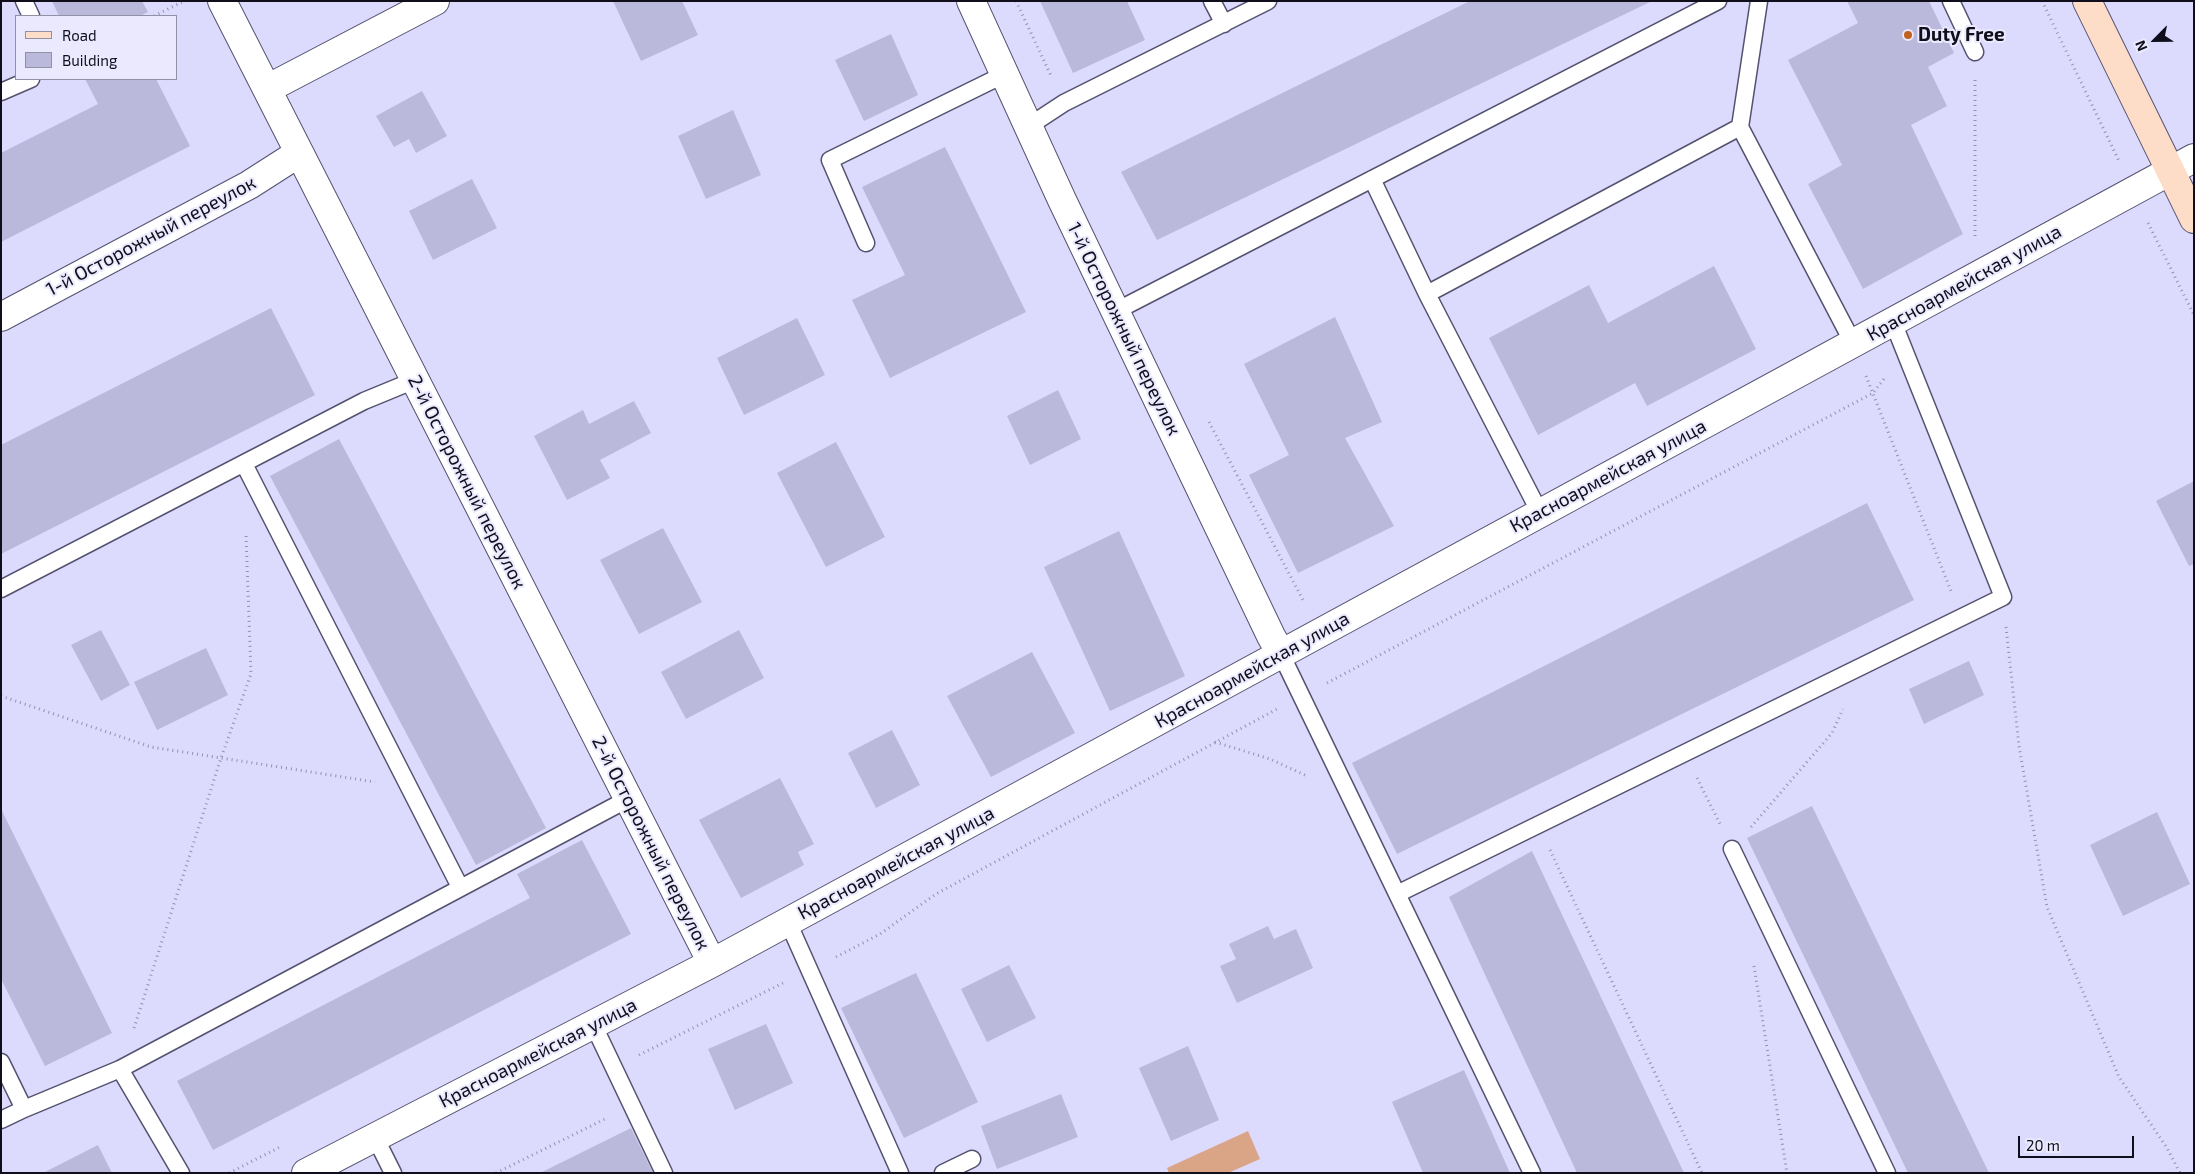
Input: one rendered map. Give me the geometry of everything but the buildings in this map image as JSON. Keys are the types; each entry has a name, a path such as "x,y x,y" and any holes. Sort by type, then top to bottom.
{"street":[{"name":"2-й Осторожный переулок","path":"222,1 712,963"},
{"path":"267,88 435,1"},
{"name":"1-й Осторожный переулок","path":"971,1 1116,311 1281,654"},
{"path":"2087,1 2194,218"},
{"name":"1-й Осторожный переулок","path":"1,317 249,185 299,152"},
{"name":"Красноармейская улица","path":"306,1173 712,963 2194,158"}],"lane":[{"path":"24,1 31,15"},
{"path":"1212,1 1224,24"},
{"path":"1029,126 1064,103 1268,1"},
{"path":"1116,311 1718,1"},
{"path":"1759,1 1740,128 1853,344"},
{"path":"1951,1 1976,52"},
{"path":"866,244 830,160 1005,74"},
{"path":"1,92 29,80"},
{"path":"1427,294 1740,128"},
{"path":"1372,179 1427,294 1540,513"},
{"path":"1397,894 2003,597 1892,322"},
{"path":"1,589 364,401 415,380"},
{"path":"244,464 460,887"},
{"path":"1281,654 1532,1173"},
{"path":"1,1120 120,1069 628,799"},
{"path":"1732,849 1887,1173"},
{"path":"788,922 900,1173"},
{"path":"594,1024 664,1173"},
{"path":"1,1062 24,1109"},
{"path":"120,1069 182,1173"},
{"path":"375,1137 393,1173"},
{"path":"943,1173 972,1159"}],"path":[{"path":"156,15 184,1"},
{"path":"1016,1 1064,103"},
{"path":"1976,52 1976,241"},
{"path":"1853,344 1961,617"},
{"path":"614,1067 880,934 936,894 1214,742 1873,394 1904,352"},
{"path":"1207,417 1306,607"},
{"path":"120,1069 221,758 251,674 246,531"},
{"path":"2003,597 2020,746 2047,907 2119,1077 2167,1148 2180,1173"},
{"path":"1685,753 1732,849 1832,733 1864,665"},
{"path":"1,696 151,747 408,787"},
{"path":"1214,742 1270,759 1349,794"},
{"path":"1538,825 1702,1173"},
{"path":"1754,965 1787,1173"},
{"path":"496,1173 632,1106"}],"shaded area":[{"path":"1248,1131 1260,1159 1228,1173 1169,1173 1167,1168"}],"place":[{"name":"Duty Free","path":"1908,35"}]}
